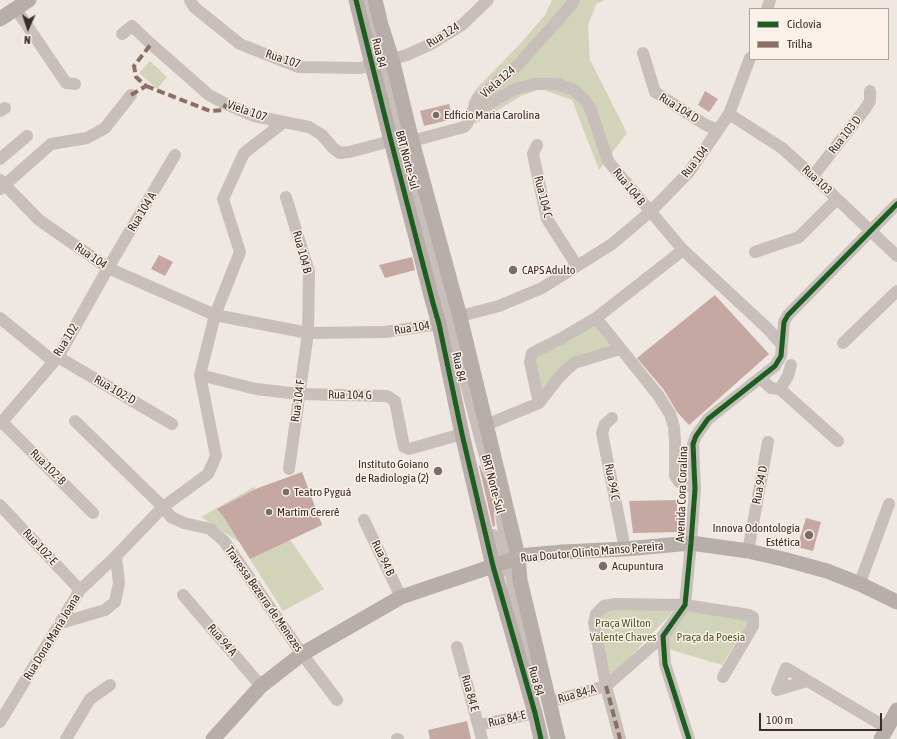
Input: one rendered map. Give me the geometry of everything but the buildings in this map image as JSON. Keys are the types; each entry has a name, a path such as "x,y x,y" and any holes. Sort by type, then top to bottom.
{"main road":[{"path":"0,18 29,0"},
{"name":"Rua 84","path":"356,0 382,62 412,141 449,320 462,434 505,562 520,580 558,739"},
{"name":"Rua 84","path":"375,0 381,25 382,62 391,141 433,303 449,320 486,424 505,562 541,739"},
{"name":"Rua Doutor Olinto Manso Pereira","path":"213,739 261,686 302,654 402,597 505,562 563,552 625,550 691,543 748,551 783,559 827,571 896,598"},
{"path":"884,733 897,710"}],"street":[{"name":"Rua 107","path":"190,0 194,7 240,44 298,67 360,68 382,62"},
{"name":"BRT Norte-Sul","path":"366,0 501,517 505,562 548,739"},
{"name":"Rua 124","path":"382,62 433,43 462,25 488,0"},
{"name":"Viela 124","path":"412,141 464,127 478,98 517,66 573,3 574,0"},
{"path":"16,9 66,83 75,84"},
{"name":"Viela 107","path":"122,34 132,26 210,95 226,104 254,116 309,127 322,135 333,148 340,153 391,141"},
{"name":"Rua 104 D","path":"643,53 655,92 704,124 718,130"},
{"name":"Rua 104","path":"1,185 39,220 108,268 215,315 308,333 385,332 449,320 499,306 535,291 612,244 650,212 689,172 729,114 749,60"},
{"name":"Rua 104 B","path":"472,113 515,89 534,84 556,84 574,90 586,101 591,110 608,161 683,250 767,328 782,344"},
{"name":"Rua 103 D","path":"813,176 865,109 870,101 870,92"},
{"path":"1,185 50,144 87,138 105,128 131,95"},
{"name":"Rua 103","path":"729,114 782,148 897,256"},
{"path":"163,507 208,474 216,456 200,374 215,315 240,252 223,199 244,152 284,122"},
{"path":"0,159 27,136"},
{"name":"Rua 104 C","path":"537,144 533,154 547,218 578,266"},
{"name":"Rua 104 A","path":"108,268 175,156"},
{"name":"Rua 104 B","path":"286,197 309,272 308,333"},
{"path":"756,252 799,237 837,199"},
{"name":"Avenida Cora Coralina","path":"663,636 685,605 695,489 693,444 700,428 708,419 775,366 781,356 784,322 788,315 897,204"},
{"path":"539,403 530,362 532,353 562,338 596,318 683,250"},
{"name":"Rua 102","path":"1,423 55,359 108,268"},
{"path":"843,343 897,291"},
{"name":"Rua 102-D","path":"0,318 55,359 172,424"},
{"path":"596,318 658,395 670,414 674,427 675,476 679,482 695,489"},
{"name":"Rua 104 F","path":"289,469 308,333"},
{"path":"486,424 539,403 559,377 574,363 620,349"},
{"path":"780,389 788,376 791,365"},
{"name":"Rua 104 G","path":"200,374 256,389 299,394 387,396 395,401 404,446 409,449 462,434"},
{"path":"760,378 771,388 780,389 838,441"},
{"name":"Rua 94 C","path":"612,418 605,424 602,434 625,550"},
{"name":"Travessa Bezerra de Menezes","path":"75,422 175,520 210,529 224,541 302,654 337,700"},
{"name":"Rua 102-B","path":"1,423 92,512"},
{"path":"675,442 693,444"},
{"name":"Rua 94 D","path":"748,551 768,442"},
{"path":"860,584 888,504"},
{"name":"Rua 102-E","path":"0,505 80,590"},
{"name":"Rua Dona Maria Joana","path":"0,722 80,590 116,556 163,507"},
{"name":"Rua 94 B","path":"364,520 402,597"},
{"path":"61,623 105,610 115,602 119,583 116,556"},
{"name":"Rua 94 A","path":"183,595 261,686"},
{"path":"620,739 606,686 594,623 596,614 604,606 615,604 685,605 749,615 752,617 753,626 723,677"},
{"path":"606,686 663,636"},
{"path":"663,636 665,664 689,739"},
{"name":"Rua 84 E","path":"457,647 482,739"},
{"path":"807,681 884,733"},
{"path":"66,739 90,699 110,685"},
{"name":"Rua 84-A","path":"548,702 606,686"},
{"name":"Rua 84-E","path":"479,725 535,712"}],"green space":[{"path":"552,0 605,0 596,4 588,26 590,60 627,133 599,170 572,100 541,89 521,96 475,124 468,102 477,88 519,45 545,15"},
{"path":"150,61 167,77 157,89 139,73"},
{"path":"595,323 616,347 571,360 542,395 535,368 536,355"},
{"path":"254,487 324,589 283,611 239,542 201,517"},
{"name":"Praça Wilton Valente Chaves","path":"611,608 674,608 670,615 608,680 598,628 600,619 604,612"},
{"name":"Praça da Poesia","path":"683,608 750,620 722,665 665,648"}],"marked path":[{"path":"131,95 146,86 136,77 134,66 151,44"},
{"path":"146,86 210,111 223,110 226,104"},
{"path":"606,686 620,739"}],"cycle path":[{"path":"356,0 439,324 462,434 493,566 541,739"},
{"path":"689,739 665,664 663,636 685,605 695,489 693,444 696,436 708,419 775,366 781,356 784,322 788,315 897,204"}],"place":[{"name":"Edficio Maria Carolina","path":"436,115"},
{"name":"CAPS Adulto","path":"513,270"},
{"name":"Instituto Goiano de Radiologia (2)","path":"438,471"},
{"name":"Teatro Pyguá","path":"286,492"},
{"name":"Martim Cererê","path":"269,512"},
{"name":"Innova Odontologia Estética","path":"809,535"},
{"name":"Acupuntura","path":"603,566"}]}
